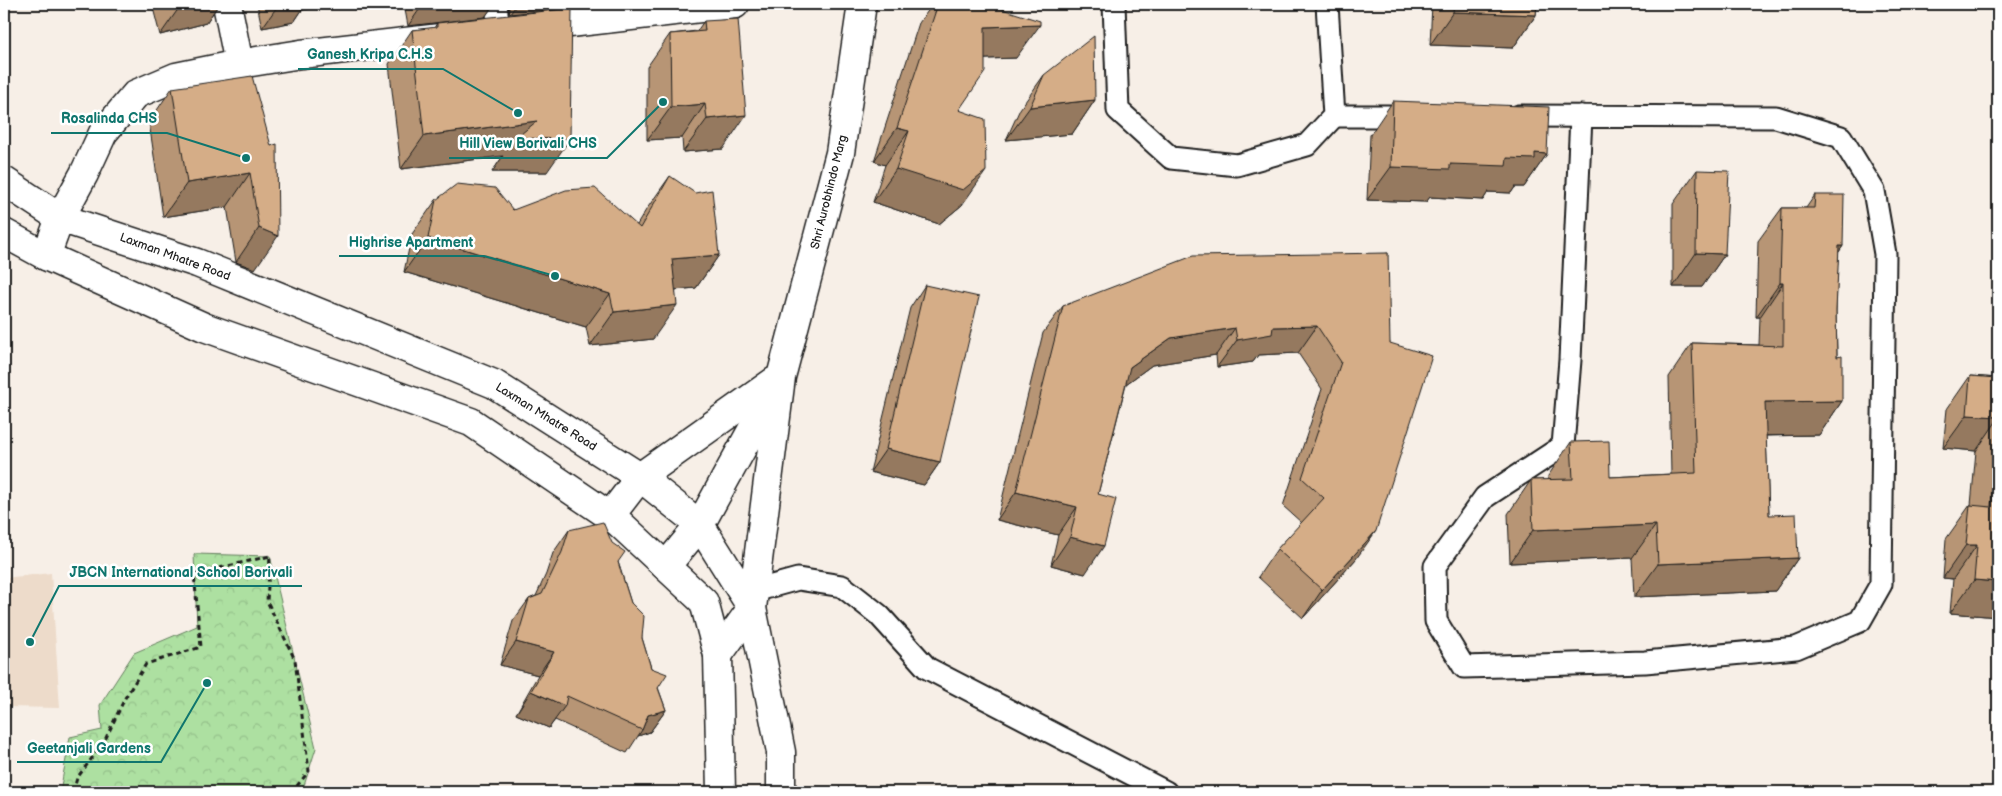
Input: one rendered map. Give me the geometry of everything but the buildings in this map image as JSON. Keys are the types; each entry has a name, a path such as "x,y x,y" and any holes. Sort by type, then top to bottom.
{"main road":[{"path":"227,4 239,64"},
{"path":"46,256 60,218 84,174 103,133 136,94 176,78 239,64 301,54 735,4"},
{"name":"Shri Aurobhindo Marg","path":"718,654 753,599 780,377 840,153 862,4"},
{"name":"Laxman Mhatre Road","path":"4,181 60,218 197,263 494,384 640,477 700,524 753,599 781,752 781,792"},
{"path":"4,233 46,256 204,327 472,422 610,516 704,602 718,654 721,792"},
{"path":"610,516 640,477 780,377"},
{"name":"Shri Aurobhindo Marg","path":"666,566 700,524 780,377"}],"lane":[{"path":"479,33 496,4"},
{"path":"1114,4 1118,110 1171,158 1237,165 1307,145 1334,116 1327,4"},
{"path":"1334,116 1433,116"},
{"path":"1502,116 1581,116 1776,117 1840,137 1874,191 1885,254 1881,584 1860,621 1796,648 1645,662 1464,667 1436,621 1435,566 1485,497 1564,446 1570,360 1581,116"},
{"path":"753,599 798,579 842,586 879,615 927,668 1166,792"}],"path":[{"path":"73,792 77,778 104,742 125,698 146,664 201,647 194,574 270,556 268,601 295,660 309,771 292,792"}],"shaded area":[{"path":"51,573 60,708 4,707 4,578"}],"green space":[{"path":"194,554 270,556 316,748 302,792 60,792 70,737 102,730 100,705 134,653 197,626"}],"place":[{"name":"Hill View Borivali CHS","path":"663,102"},
{"name":"Ganesh Kripa C.H.S","path":"518,113"},
{"name":"Rosalinda CHS","path":"246,158"},
{"name":"Highrise Apartment","path":"555,276"},
{"name":"JBCN International School Borivali","path":"30,642"},
{"name":"Geetanjali Gardens","path":"207,683"}]}
